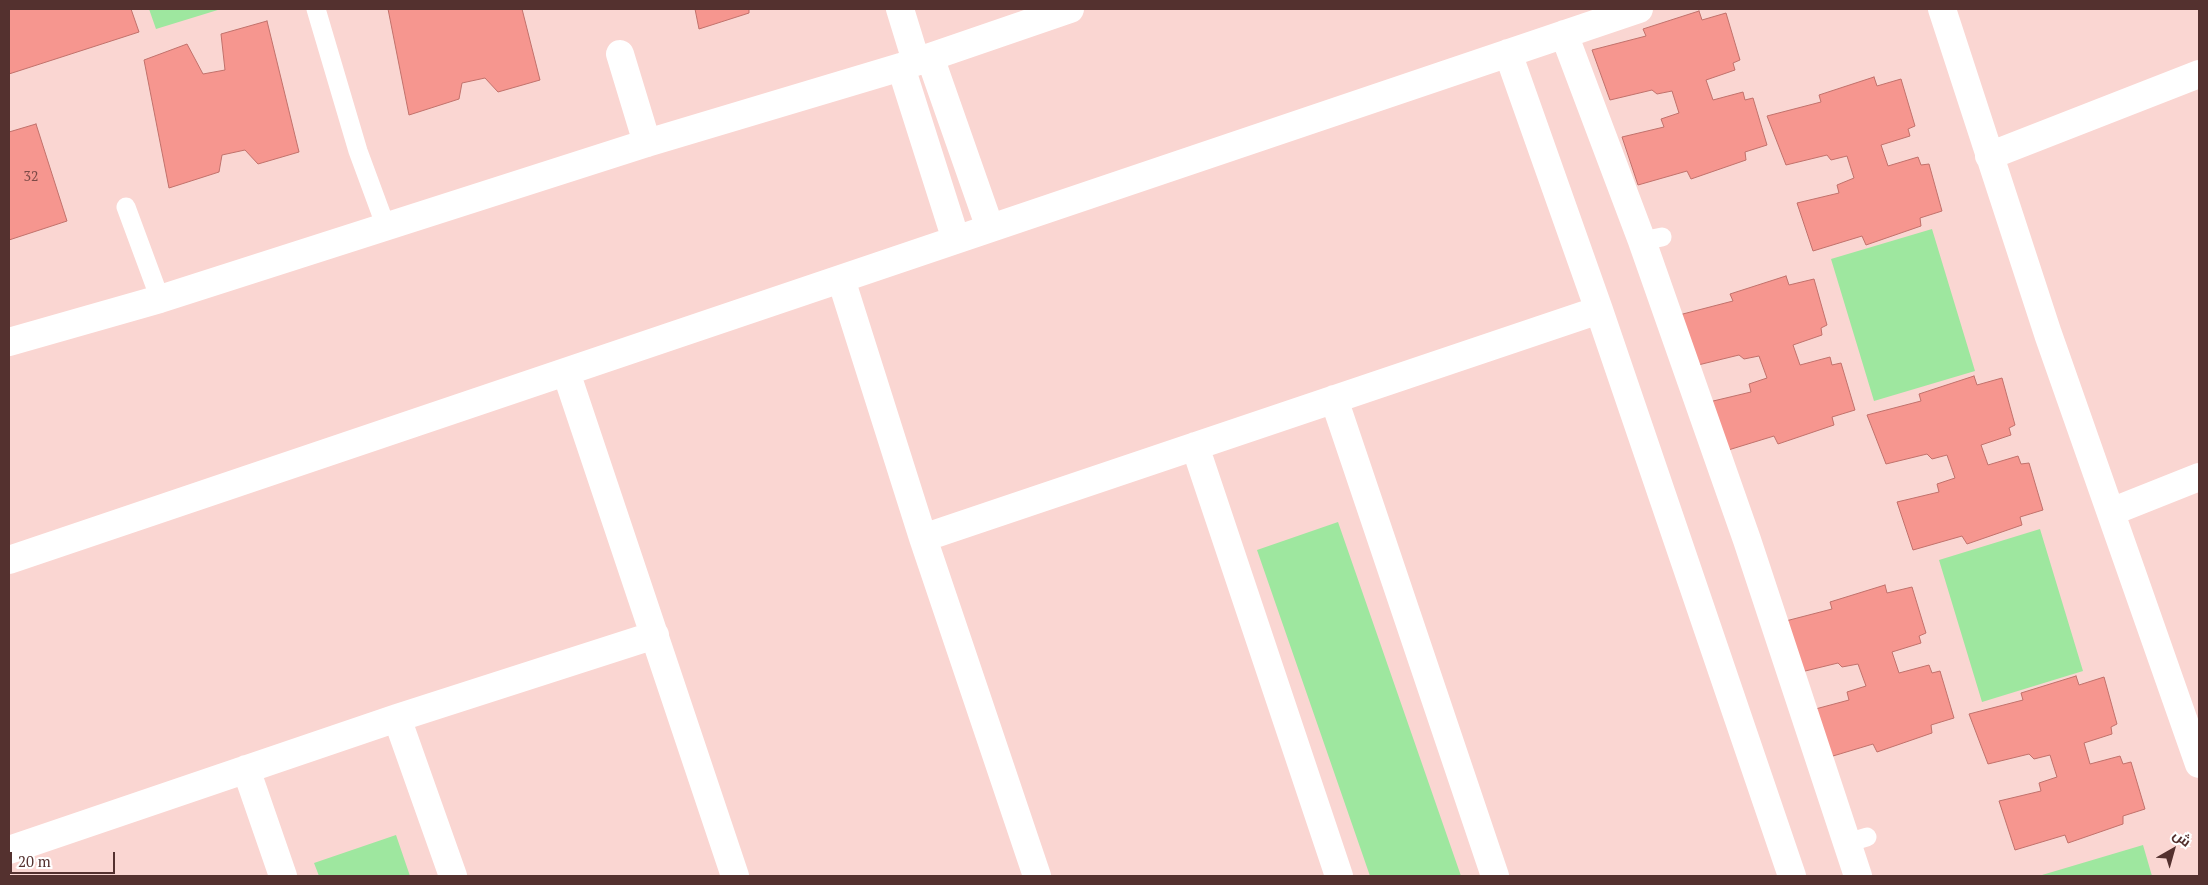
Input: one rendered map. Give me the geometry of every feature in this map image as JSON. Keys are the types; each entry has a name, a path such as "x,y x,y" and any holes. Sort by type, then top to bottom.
{"street":[{"path":"900,9 916,62 956,240"},
{"path":"9,342 160,298 647,143 916,62 1031,15 1070,9"},
{"path":"9,560 1639,9"},
{"path":"1942,9 2048,334 2199,764"},
{"path":"1564,34 1652,239 1857,840 1858,876"},
{"path":"1508,53 1599,310 1792,876"},
{"path":"620,54 647,143"},
{"path":"916,62 990,228"},
{"path":"1989,156 2199,74"},
{"path":"841,279 923,538 1037,876"},
{"path":"923,538 1599,310"},
{"path":"566,372 735,876"},
{"path":"1334,399 1495,876"},
{"path":"1195,446 1339,876"},
{"path":"2111,512 2199,477"},
{"path":"9,850 398,718 655,635"},
{"path":"398,718 453,876"},
{"path":"246,769 283,876"}],"lane":[{"path":"316,9 358,151 386,227"},
{"path":"126,207 160,298"}],"green space":[{"path":"149,9 221,9 156,29"},
{"path":"1932,229 1975,371 1874,401 1831,259"},
{"path":"1338,522 1461,876 1370,876 1257,550"},
{"path":"2040,529 2083,671 1982,702 1939,560"},
{"path":"396,835 410,876 319,876 314,863"},
{"path":"2143,845 2152,876 2042,875"}],"building":[{"path":"9,9 131,9 139,32 9,74"},
{"path":"388,9 522,9 540,80 498,92 485,78 462,83 459,99 409,115"},
{"path":"695,9 749,9 749,13 699,29"},
{"path":"1699,11 1702,20 1726,13 1740,60 1733,63 1735,70 1706,80 1713,100 1743,92 1745,100 1753,98 1767,145 1745,152 1746,160 1691,179 1687,171 1638,185 1622,137 1664,127 1661,119 1679,113 1672,91 1657,94 1652,90 1610,100 1592,50 1646,36 1643,29"},
{"path":"267,21 299,152 258,164 245,150 222,155 219,172 169,188 144,60 187,44 203,74 225,70 221,34"},
{"path":"1874,77 1877,86 1901,79 1915,126 1908,129 1910,136 1881,145 1888,166 1918,157 1921,165 1929,164 1942,211 1920,218 1921,226 1866,245 1862,236 1813,251 1797,203 1839,193 1837,185 1854,178 1847,156 1831,160 1827,155 1786,165 1767,116 1821,102 1819,95"},
{"path":"36,124 67,221 9,240 9,132"},
{"path":"1786,276 1789,285 1814,279 1827,325 1821,328 1822,335 1793,345 1800,365 1830,357 1832,365 1841,363 1855,410 1832,417 1834,425 1778,444 1774,436 1725,451 1709,402 1751,392 1749,384 1767,378 1759,356 1744,359 1739,355 1698,365 1679,315 1733,301 1730,294"},
{"path":"1974,376 1977,385 2002,378 2015,425 2009,428 2011,435 1981,445 1988,465 2018,456 2021,464 2029,463 2043,510 2020,517 2022,525 1967,544 1962,536 1913,550 1897,502 1939,492 1937,484 1955,478 1947,455 1932,459 1927,454 1886,464 1867,415 1921,401 1919,394"},
{"path":"1885,585 1887,593 1912,587 1926,633 1919,636 1921,643 1892,652 1899,673 1929,665 1932,673 1940,671 1954,718 1931,725 1932,733 1877,752 1873,744 1823,759 1808,711 1849,700 1847,692 1866,686 1858,664 1842,667 1838,663 1797,673 1778,623 1832,609 1830,602"},
{"path":"2076,676 2079,685 2104,677 2117,724 2111,727 2112,734 2084,743 2090,764 2120,756 2123,764 2131,762 2145,809 2123,816 2123,824 2068,843 2065,835 2015,850 1999,801 2041,791 2039,783 2057,777 2050,755 2034,759 2029,754 1988,764 1969,714 2023,700 2021,693"}]}
